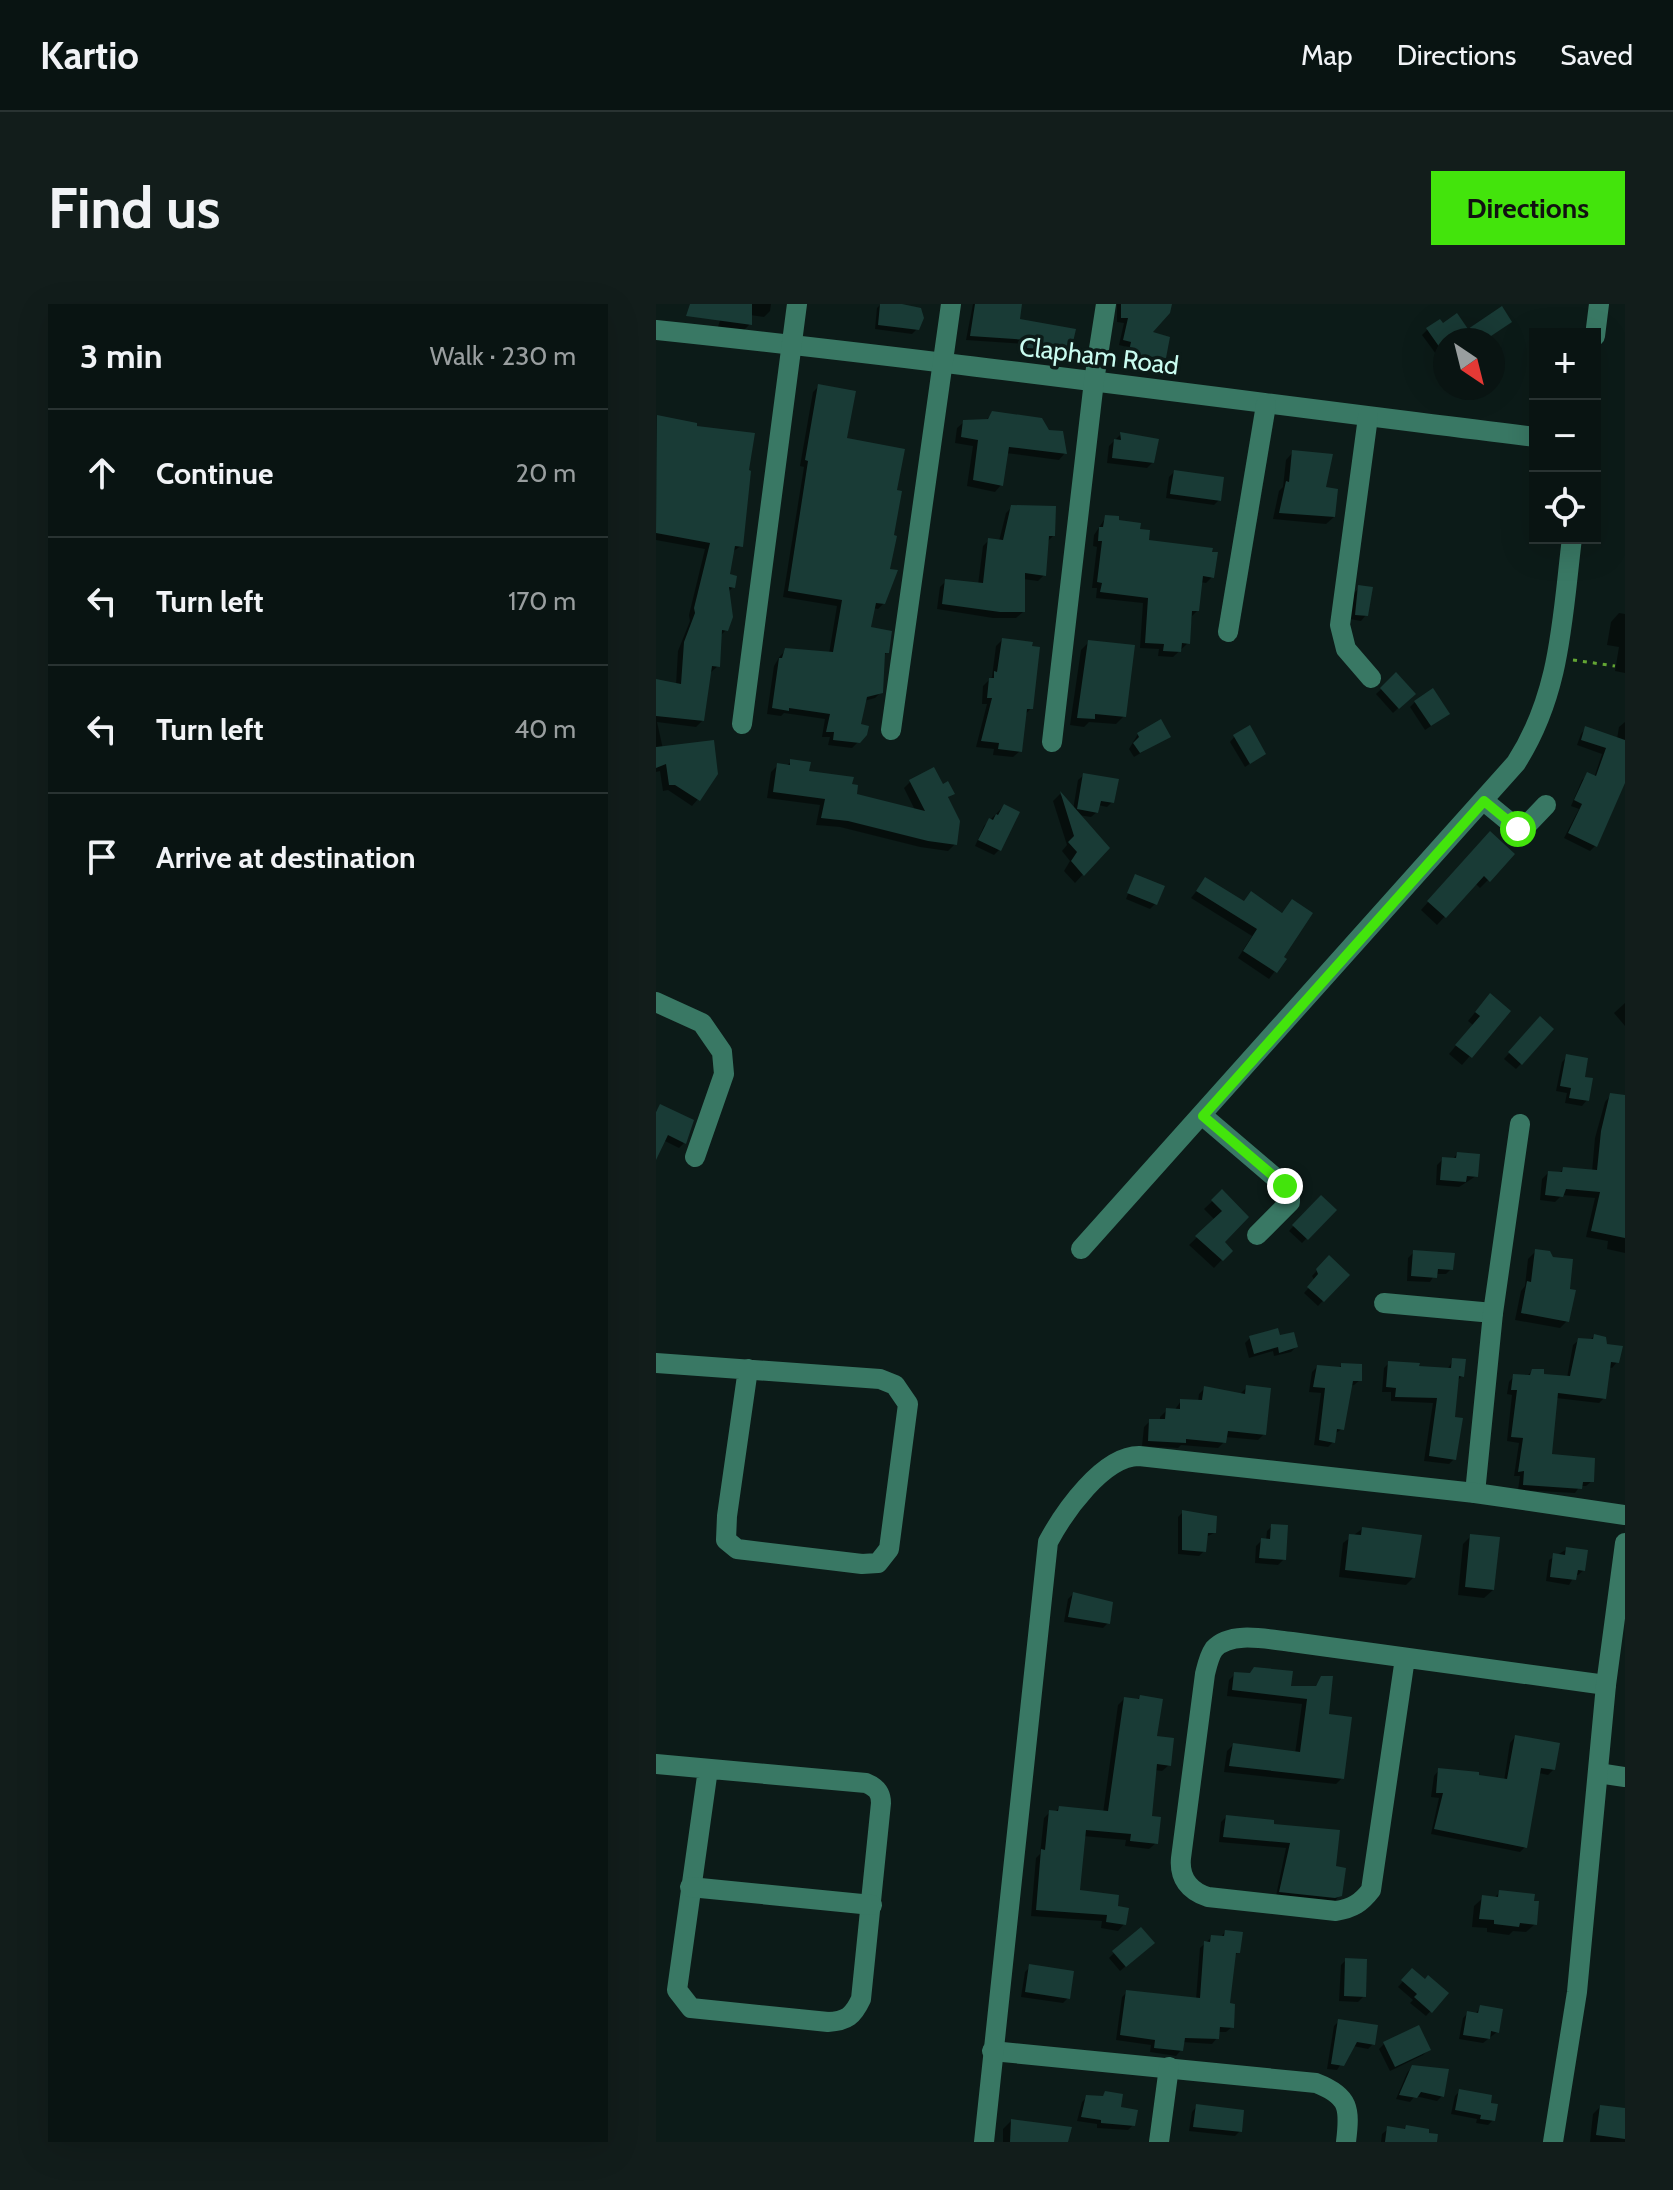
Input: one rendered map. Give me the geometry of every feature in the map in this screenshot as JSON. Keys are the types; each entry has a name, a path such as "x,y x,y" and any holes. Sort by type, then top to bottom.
{"street":[{"path":"742,724 797,304"},
{"path":"891,730 951,304"},
{"path":"1052,742 1094,381 1106,304"},
{"path":"1596,328 1599,304"},
{"name":"Clapham Road","path":"656,330 793,344 1529,436"},
{"path":"1228,632 1266,405"},
{"path":"1368,417 1340,625 1346,649 1371,678"},
{"path":"1081,1249 1516,763 1535,735 1557,657 1571,544"},
{"path":"1484,801 1518,829 1523,829 1546,805"},
{"path":"656,1002 702,1023 722,1052 724,1074 695,1157"},
{"path":"1203,1116 1285,1186 1290,1194 1290,1202 1257,1235"},
{"path":"1475,1493 1493,1313 1520,1124"},
{"path":"1384,1303 1493,1313"},
{"path":"656,1363 748,1369 880,1379 895,1385 908,1404 889,1549 878,1563 872,1565 737,1549 726,1540 748,1369"},
{"path":"984,2142 1048,1542 1059,1521 1110,1466 1128,1456 1139,1456 1475,1493 1625,1515"},
{"path":"1553,2142 1577,1992 1606,1685 1625,1543"},
{"path":"1405,1658 1373,1879 1371,1890 1363,1902 1336,1911 1208,1897 1191,1889 1184,1881 1180,1867 1205,1674 1214,1649 1233,1639 1292,1642 1606,1685"},
{"path":"656,1764 866,1783 877,1790 881,1803 872,1905 861,1999 851,2017 828,2022 691,2008 677,1990 708,1769"},
{"path":"1598,1773 1625,1777"},
{"path":"690,1887 872,1905"},
{"path":"992,2051 1316,2083 1332,2089 1343,2099 1348,2110 1346,2142"},
{"path":"1159,2142 1169,2067"}],"path":[{"path":"1557,657 1615,666"}],"building":[{"path":"690,304 752,304 752,325 686,316"},
{"path":"880,304 921,308 924,318 919,330 878,325"},
{"path":"975,304 1022,304 1020,319 1076,329 1071,351 1027,348 1028,340 970,336"},
{"path":"1121,304 1172,304 1170,313 1153,332 1170,337 1166,358 1128,355 1131,342 1123,340 1128,318 1121,318"},
{"path":"1502,306 1512,322 1503,328 1469,328"},
{"path":"1457,313 1467,328 1433,328 1433,338 1426,328 1440,319 1443,323"},
{"path":"818,384 856,391 847,438 905,449 897,490 902,491 894,535 897,536 890,569 898,570 885,604 876,603 871,627 892,631 889,653 885,653 883,693 867,697 861,724 869,726 867,735 860,743 833,740 834,732 826,732 830,714 772,708 779,658 782,658 785,648 833,652 842,600 788,591"},
{"path":"992,411 1042,418 1049,430 1063,431 1067,454 1009,447 1003,486 973,480 978,440 961,437 963,420 988,419"},
{"path":"657,415 697,423 697,426 755,433 743,547 735,546 730,574 737,576 735,588 729,587 733,617 728,631 722,630 720,667 712,666 704,721 656,716 656,679 681,684 684,642 695,613 710,543 656,533"},
{"path":"1120,432 1159,439 1154,463 1112,458 1114,439 1121,440"},
{"path":"1292,450 1333,454 1326,487 1338,489 1335,517 1279,513 1286,481 1289,482"},
{"path":"1174,470 1224,477 1221,501 1170,494"},
{"path":"1011,505 1056,506 1055,536 1049,536 1046,576 1025,573 1025,612 942,604 945,579 983,583 988,538 1003,540"},
{"path":"1105,515 1141,523 1140,529 1150,530 1149,540 1213,548 1212,552 1218,552 1214,578 1203,576 1199,611 1192,611 1190,644 1182,643 1181,652 1163,651 1164,644 1145,643 1148,598 1100,592 1102,583 1097,582 1102,541 1098,541 1099,527 1103,527"},
{"path":"1358,585 1373,587 1368,616 1355,615"},
{"path":"1002,638 1033,642 1032,646 1040,647 1033,709 1027,709 1022,752 998,749 999,743 981,741 992,698 987,698 989,678 994,678 994,671 997,672"},
{"path":"1088,640 1135,645 1126,717 1095,714 1095,719 1077,718"},
{"path":"1396,672 1416,694 1399,709 1380,688"},
{"path":"1433,688 1450,714 1431,726 1414,701"},
{"path":"1161,719 1171,737 1140,753 1133,743 1139,737 1137,733"},
{"path":"1250,725 1266,754 1250,764 1233,735"},
{"path":"1585,726 1625,740 1625,783 1597,847 1568,833 1582,804 1574,800 1587,772 1596,776 1606,748 1581,740"},
{"path":"714,740 718,774 700,801 675,785 669,785 666,764 656,768 656,747"},
{"path":"790,759 811,762 809,771 854,777 852,784 858,785 857,794 925,811 909,780 934,767 943,784 948,781 955,794 948,797 960,821 957,845 821,818 825,799 773,792 777,763 790,765"},
{"path":"1083,773 1119,779 1114,803 1101,801 1098,813 1077,809"},
{"path":"1060,791 1110,848 1084,876 1071,861 1077,852 1068,842 1074,836"},
{"path":"1004,804 1020,812 1001,851 978,840 989,818 993,820"},
{"path":"1490,831 1515,854 1490,882 1484,876 1446,918 1427,901"},
{"path":"1135,874 1165,886 1157,905 1127,893"},
{"path":"1205,877 1244,901 1251,891 1282,913 1292,899 1313,913 1277,973 1243,951 1257,929 1196,891"},
{"path":"1490,993 1511,1011 1472,1058 1455,1045 1480,1016 1475,1012"},
{"path":"1540,1016 1554,1029 1522,1065 1508,1052"},
{"path":"1566,1054 1588,1058 1585,1077 1593,1078 1589,1101 1569,1098 1571,1088 1560,1086"},
{"path":"1610,1093 1625,1095 1625,1238 1591,1231 1600,1192 1566,1189 1563,1197 1545,1195 1548,1171 1562,1172 1563,1167 1597,1170 1601,1131"},
{"path":"660,1104 694,1120 686,1144 668,1135 656,1160 656,1112"},
{"path":"1457,1152 1480,1154 1478,1177 1467,1176 1466,1182 1440,1180 1442,1157 1456,1158"},
{"path":"1222,1189 1249,1217 1225,1242 1233,1251 1223,1261 1195,1236 1222,1211 1211,1200"},
{"path":"1321,1195 1337,1210 1308,1240 1292,1225"},
{"path":"1535,1249 1550,1251 1553,1257 1573,1259 1570,1289 1576,1290 1569,1322 1521,1313 1527,1281 1531,1282"},
{"path":"1413,1250 1455,1253 1453,1270 1438,1269 1437,1278 1411,1276"},
{"path":"1329,1255 1350,1275 1324,1302 1307,1287 1318,1274 1316,1269"},
{"path":"1278,1328 1280,1335 1294,1332 1298,1347 1279,1353 1278,1347 1254,1354 1249,1336"},
{"path":"1594,1334 1606,1337 1607,1344 1623,1346 1619,1363 1611,1362 1606,1399 1558,1393 1552,1454 1595,1458 1594,1482 1583,1482 1582,1489 1523,1485 1524,1471 1518,1472 1523,1438 1511,1437 1517,1390 1511,1390 1513,1374 1530,1375 1532,1369 1544,1369 1544,1374 1570,1376 1578,1338 1593,1339"},
{"path":"1452,1358 1466,1359 1464,1377 1459,1376 1455,1417 1463,1418 1456,1460 1429,1456 1437,1398 1395,1397 1396,1388 1386,1387 1388,1361 1451,1368"},
{"path":"1341,1363 1362,1364 1362,1381 1353,1381 1344,1430 1337,1429 1335,1443 1319,1440 1325,1388 1313,1387 1317,1365 1341,1367"},
{"path":"1246,1385 1271,1388 1266,1435 1228,1431 1226,1443 1186,1439 1186,1443 1148,1441 1149,1419 1165,1419 1166,1408 1180,1409 1180,1399 1202,1400 1204,1386 1245,1394"},
{"path":"1182,1510 1217,1516 1216,1533 1208,1533 1206,1552 1182,1550"},
{"path":"1271,1524 1288,1525 1286,1560 1259,1558 1261,1538 1270,1539"},
{"path":"1362,1527 1422,1535 1415,1578 1345,1570 1349,1534 1361,1535"},
{"path":"1470,1534 1500,1537 1494,1590 1465,1587"},
{"path":"1566,1547 1588,1550 1585,1571 1578,1570 1576,1580 1550,1577 1553,1553 1565,1555"},
{"path":"1073,1592 1113,1602 1110,1624 1068,1617"},
{"path":"1254,1667 1293,1671 1291,1686 1316,1686 1321,1676 1333,1676 1329,1714 1352,1717 1344,1779 1229,1766 1233,1743 1300,1752 1307,1699 1232,1690 1234,1672 1250,1673"},
{"path":"1140,1695 1163,1699 1157,1736 1174,1738 1171,1766 1157,1764 1152,1816 1161,1817 1158,1844 1130,1841 1131,1834 1086,1830 1080,1890 1119,1895 1118,1906 1129,1908 1126,1925 1106,1922 1107,1915 1036,1910 1041,1849 1045,1850 1049,1810 1058,1811 1059,1806 1108,1811 1124,1697 1139,1699"},
{"path":"1515,1735 1560,1743 1555,1770 1541,1768 1527,1848 1434,1829 1443,1793 1436,1793 1438,1768 1479,1772 1479,1775 1507,1779"},
{"path":"1226,1815 1274,1820 1274,1824 1340,1830 1336,1866 1346,1868 1342,1896 1335,1898 1279,1892 1290,1843 1223,1837"},
{"path":"1499,1890 1535,1894 1534,1901 1539,1901 1537,1925 1520,1923 1519,1927 1479,1919 1482,1895 1498,1897"},
{"path":"1141,1927 1155,1943 1126,1967 1112,1951"},
{"path":"1225,1930 1243,1932 1240,1953 1236,1953 1230,2003 1235,2004 1234,2028 1220,2027 1219,2039 1185,2038 1183,2051 1154,2048 1155,2040 1120,2035 1126,1990 1200,1998 1204,1941 1210,1942 1211,1935 1224,1936"},
{"path":"1345,1958 1367,1959 1366,1997 1344,1996"},
{"path":"1029,1964 1074,1971 1070,1999 1025,1992"},
{"path":"1412,1968 1425,1979 1428,1975 1449,1993 1432,2013 1401,1980"},
{"path":"1480,2005 1503,2009 1499,2033 1491,2031 1490,2039 1463,2035 1467,2011 1478,2013"},
{"path":"1338,2019 1378,2025 1375,2045 1357,2042 1344,2066 1331,2064"},
{"path":"1419,2025 1431,2050 1395,2067 1383,2042"},
{"path":"1412,2065 1449,2069 1444,2097 1421,2092 1417,2098 1399,2095"},
{"path":"1459,2089 1492,2095 1491,2103 1498,2104 1495,2121 1455,2110"},
{"path":"1105,2091 1123,2094 1121,2107 1138,2110 1135,2126 1101,2123 1101,2120 1081,2117 1086,2095 1103,2096"},
{"path":"1196,2104 1244,2110 1242,2132 1193,2127"},
{"path":"1600,2105 1625,2108 1625,2139 1596,2135"},
{"path":"1011,2119 1072,2127 1068,2142 1010,2142"},
{"path":"1406,2125 1429,2129 1429,2133 1438,2134 1437,2142 1385,2142 1387,2126 1405,2129"}],"route":[{"path":"1285,1186 1203,1116 1484,801 1518,829"}]}
